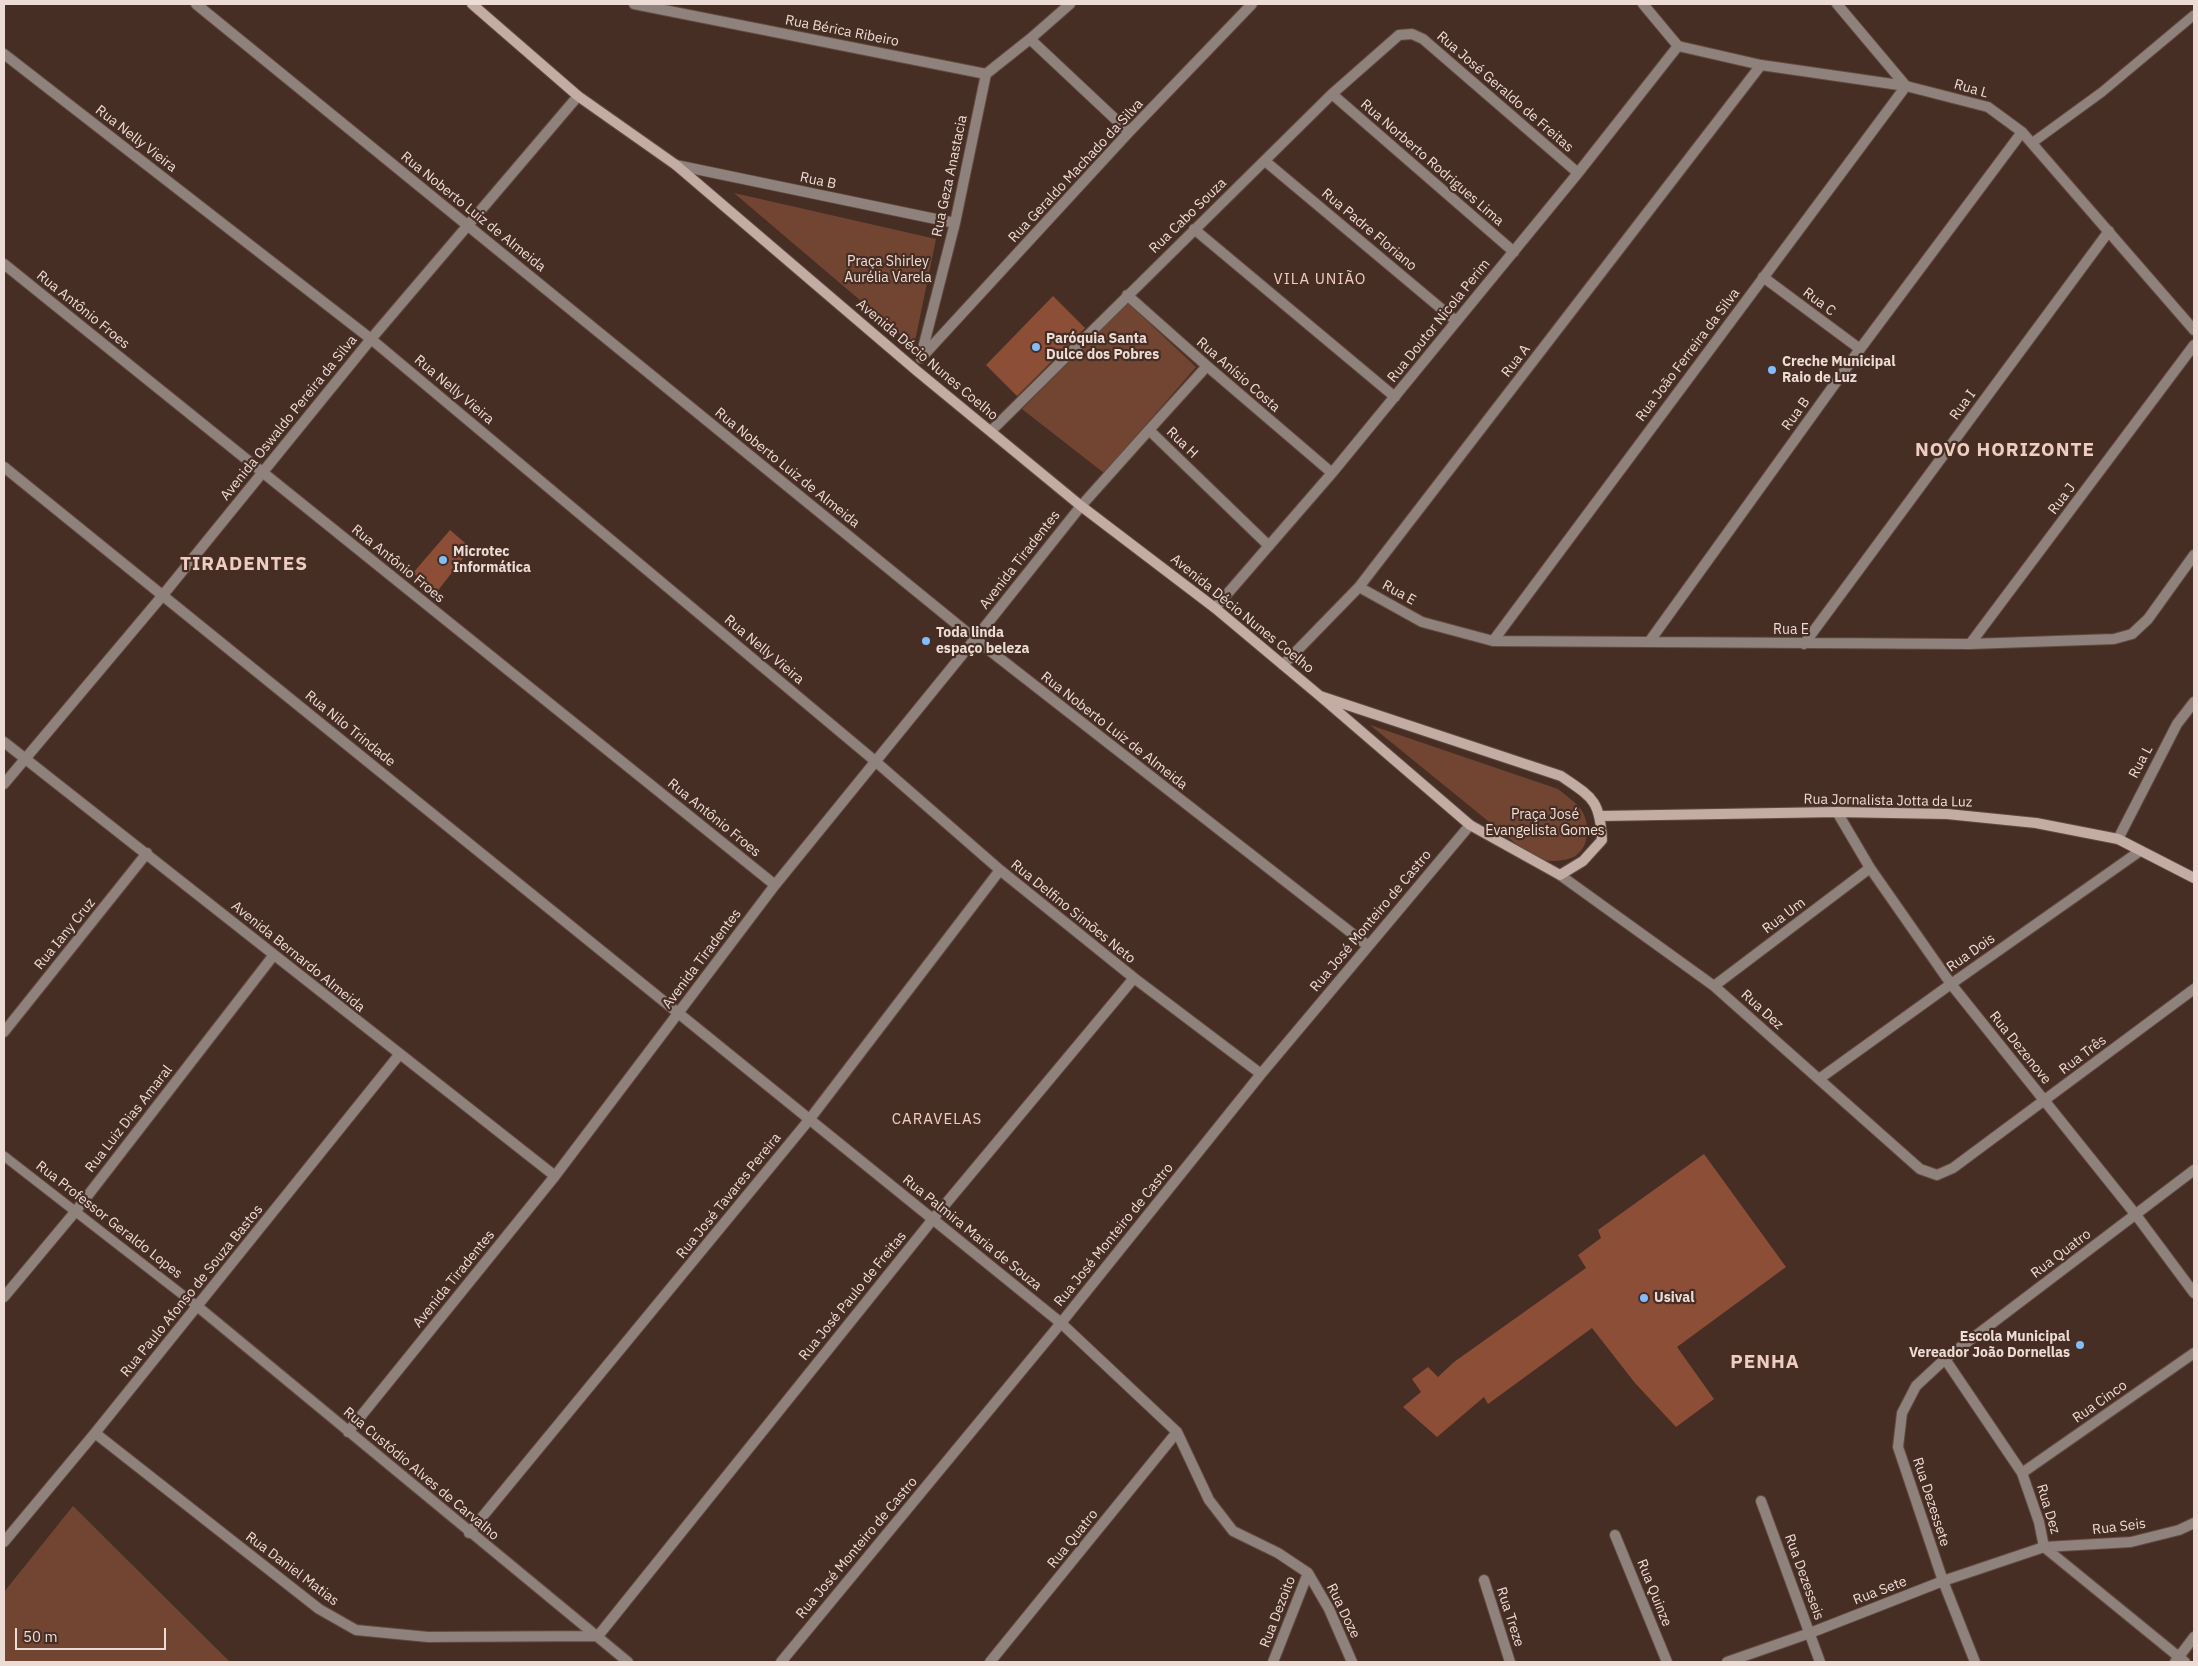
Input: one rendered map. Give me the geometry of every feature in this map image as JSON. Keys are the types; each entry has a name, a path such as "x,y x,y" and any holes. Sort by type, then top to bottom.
{"street":[{"name":"Rua Noberto Luiz de Almeida","path":"196,4 975,639 1367,945"},
{"name":"Avenida Décio Nunes Coelho","path":"472,4 578,96 676,165 917,371 1081,506 1215,608 1320,696"},
{"name":"Rua Bérica Ribeiro","path":"634,4 986,74"},
{"path":"986,74 1070,4"},
{"name":"Rua Geraldo Machado da Silva","path":"921,358 1129,132 1252,4"},
{"path":"1643,4 1678,46"},
{"path":"1837,4 1906,86"},
{"name":"Rua Cabo Souza","path":"991,431 1332,94 1399,35 1412,34"},
{"name":"Rua José Geraldo de Freitas","path":"1412,34 1423,39 1578,173"},
{"path":"1030,39 1129,132"},
{"name":"Rua L","path":"1678,46 1761,65 1906,86 1988,107 2022,132 2194,330"},
{"name":"Rua Doutor Nicola Perim","path":"1215,608 1270,546 1395,397 1578,173 1678,46"},
{"name":"Rua Nelly Vieira","path":"4,54 371,339 876,762"},
{"name":"Rua A","path":"1284,665 1359,587 1761,65"},
{"name":"Rua Geza Anastacia","path":"917,371 955,223 986,74"},
{"name":"Rua João Ferreira da Silva","path":"1493,641 1906,86"},
{"name":"Rua Norberto Rodrigues Lima","path":"1332,94 1514,252"},
{"name":"Avenida Oswaldo Pereira da Silva","path":"4,784 163,595 371,339 578,96"},
{"name":"Rua B","path":"1649,642 1860,349 2022,132"},
{"name":"Rua Padre Floriano","path":"1265,161 1456,321"},
{"name":"Rua B","path":"676,165 955,223"},
{"path":"1194,229 1395,397"},
{"name":"Rua I","path":"1804,644 2109,231"},
{"name":"Rua Antônio Froes","path":"4,264 262,474 775,885"},
{"name":"Rua C","path":"1762,277 1860,349"},
{"name":"Rua Anísio Costa","path":"1127,295 1332,473"},
{"name":"Rua J","path":"1970,644 2194,345"},
{"path":"1149,430 1207,366"},
{"name":"Rua H","path":"1081,506 1149,430 1270,546"},
{"name":"Rua Nilo Trindade","path":"4,467 678,1014"},
{"name":"Avenida Tiradentes","path":"348,1432 555,1176 775,885 1081,506"},
{"name":"Rua E","path":"1359,587 1422,622 1493,641 1970,644 2114,639 2132,634 2148,619 2194,555"},
{"path":"1320,696 1561,776 1589,795 1601,816 1602,840 1584,861 1560,875 1470,825 1320,696"},
{"name":"Rua L","path":"2118,839 2177,724 2194,702"},
{"name":"Avenida Bernardo Almeida","path":"4,742 147,853 273,956 555,1176"},
{"name":"Rua Delfino Simões Neto","path":"876,762 1000,870 1134,978 1261,1074"},
{"name":"Rua Jornalista Jotta da Luz","path":"1601,816 1837,812 1947,814 2036,823 2118,839 2194,878"},
{"name":"Rua Dezenove","path":"1837,812 1870,868 1950,984 2136,1215 2194,1293"},
{"name":"Rua José Monteiro de Castro","path":"780,1662 1061,1323 1367,945 1470,825"},
{"name":"Rua Dois","path":"1819,1079 1950,984 2140,851"},
{"name":"Rua Iany Cruz","path":"4,1032 147,853"},
{"name":"Rua Um","path":"1714,986 1870,868"},
{"name":"Rua José Tavares Pereira","path":"470,1533 809,1120 1000,870"},
{"name":"Rua Dez","path":"1560,875 1714,986 1920,1169 1937,1175"},
{"name":"Rua Luiz Dias Amaral","path":"4,1296 75,1212 273,956"},
{"name":"Rua José Paulo de Freitas","path":"598,1636 932,1218 1134,978"},
{"name":"Rua Três","path":"1937,1175 1953,1168 2194,989"},
{"name":"Rua Palmira Maria de Souza","path":"678,1014 1061,1323 1178,1432 1209,1500 1233,1531 1278,1552 1308,1573"},
{"name":"Rua Paulo Afonso de Souza Bastos","path":"4,1542 95,1433 399,1055"},
{"name":"Rua Quatro","path":"1945,1359 2194,1170"},
{"name":"Rua Custódio Alves de Carvalho","path":"197,1306 628,1662"},
{"name":"Rua Cinco","path":"2022,1473 2194,1353"},
{"name":"Rua Dez","path":"1945,1359 2022,1473 2039,1522 2044,1547 2180,1661"},
{"name":"Rua Dezessete","path":"1945,1359 1916,1386 1902,1413 1898,1447 1943,1581 1975,1662"},
{"name":"Rua Quatro","path":"990,1662 1178,1432"},
{"name":"Rua Daniel Matias","path":"95,1433 318,1609 356,1630 428,1637 598,1636"},
{"name":"Rua Dezesseis","path":"1761,1501 1820,1662"},
{"name":"Rua Seis","path":"2044,1547 2131,1542 2179,1530 2194,1523"},
{"name":"Rua Quinze","path":"1615,1535 1667,1662"},
{"name":"Rua Sete","path":"1726,1662 1810,1633 1943,1581 2044,1547"},
{"name":"Rua Dezoito","path":"1273,1662 1308,1573"},
{"name":"Rua Doze","path":"1308,1573 1329,1609 1352,1662"},
{"name":"Rua Treze","path":"1484,1580 1510,1662"},
{"path":"2180,1661 2194,1637"}],"lane":[{"path":"2032,143 2102,92 2194,15"},
{"name":"Rua Professor Geraldo Lopes","path":"4,1156 197,1306"}],"green space":[{"name":"Praça Shirley Aurélia Varela","path":"734,193 936,239 914,346"},
{"path":"1128,303 1196,367 1104,473 1022,409"},
{"name":"Praça José Evangelista Gomes","path":"1370,725 1558,789 1579,807 1586,819 1587,835 1582,849 1578,854 1567,859 1554,861 1536,860"},
{"path":"73,1506 230,1662 4,1662 4,1592"}],"building":[{"name":"Paróquia Santa Dulce dos Pobres","path":"1053,296 1085,328 1017,396 986,365"},
{"name":"Microtec Informática","path":"450,530 471,548 436,593 413,573"},
{"name":"Usival","path":"1704,1154 1786,1267 1677,1347 1714,1399 1676,1427 1635,1383 1592,1328 1488,1404 1484,1397 1437,1437 1403,1407 1421,1392 1412,1379 1428,1367 1438,1377 1454,1362 1586,1268 1578,1255 1601,1238 1598,1230"}],"place":[{"name":"Paróquia Santa Dulce dos Pobres","path":"1036,347"},
{"name":"Creche Municipal Raio de Luz","path":"1772,370"},
{"name":"Microtec Informática","path":"443,560"},
{"name":"Toda linda espaço beleza","path":"926,641"},
{"name":"Usival","path":"1644,1298"},
{"name":"Escola Municipal Vereador João Dornellas","path":"2080,1345"}],"district":[{"name":"VILA UNIÃO","path":"1320,280"},
{"name":"NOVO HORIZONTE","path":"2005,451"},
{"name":"TIRADENTES","path":"244,565"},
{"name":"CARAVELAS","path":"937,1120"},
{"name":"PENHA","path":"1765,1363"}]}
